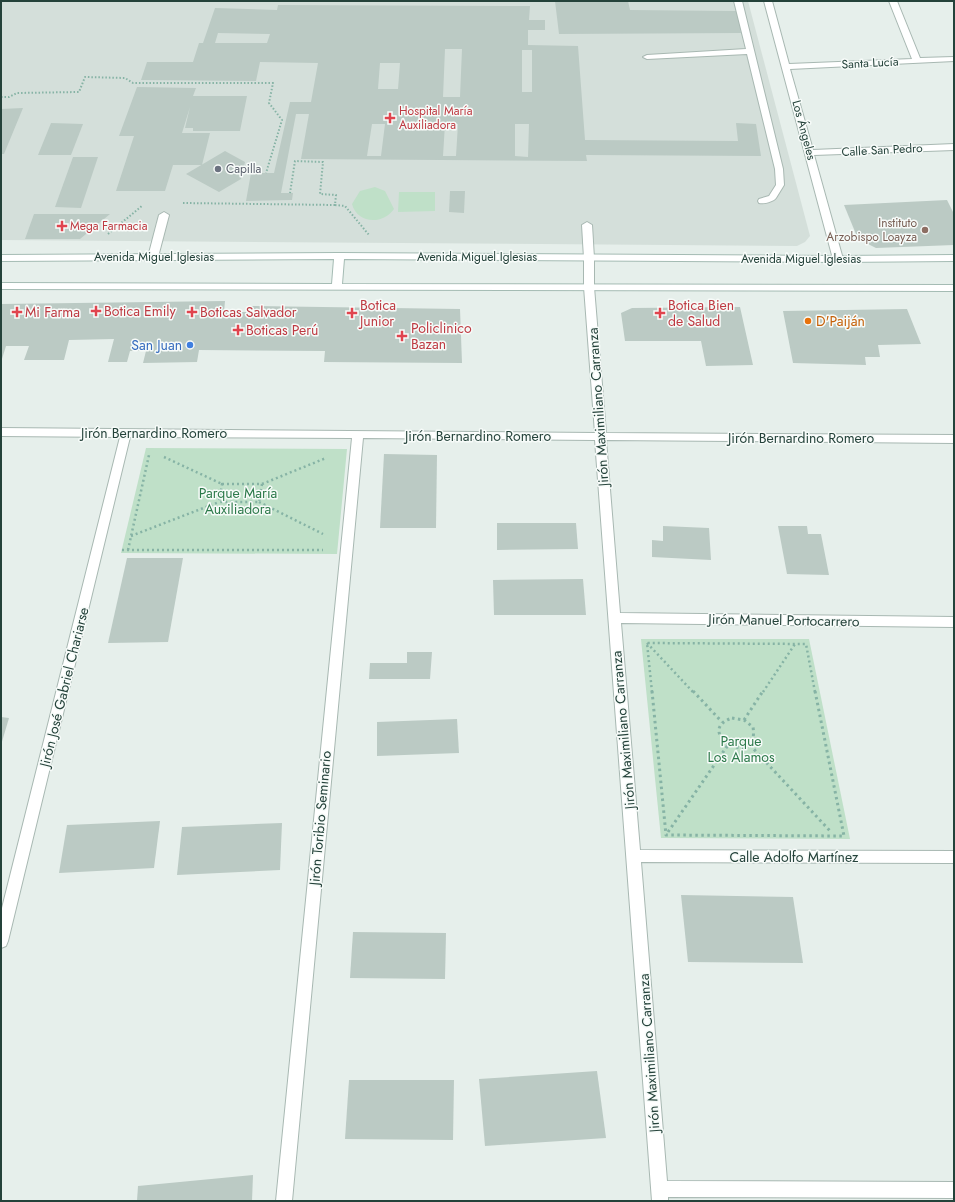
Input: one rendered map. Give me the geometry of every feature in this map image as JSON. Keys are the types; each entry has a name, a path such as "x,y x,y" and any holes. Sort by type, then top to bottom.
{"street":[{"path":"738,1 779,168 780,185 772,198 762,201"},
{"name":"Los Ángeles","path":"768,1 838,259"},
{"path":"893,1 917,61"},
{"path":"647,57 751,51"},
{"name":"Santa Lucía","path":"786,67 954,59"},
{"name":"Calle San Pedro","path":"810,153 954,147"},
{"path":"153,257 164,215"},
{"name":"Jirón Maximiliano Carranza","path":"587,226 589,287 600,437 660,1195"},
{"path":"336,287 339,256"},
{"name":"Avenida Miguel Iglesias","path":"1,258 339,256 838,259 954,258"},
{"path":"1,286 954,288"},
{"name":"Jirón Bernardino Romero","path":"1,432 954,439"},
{"name":"Jirón José Gabriel Chariarse","path":"1,941 126,433"},
{"name":"Jirón Toribio Seminario","path":"284,1201 345,550 358,435"},
{"name":"Jirón Manuel Portocarrero","path":"614,618 954,622"},
{"name":"Calle Adolfo Martínez","path":"634,856 954,857"},
{"path":"660,1195 954,1190"}],"path":[{"path":"1,97 9,97 18,93 80,92 85,77 125,78 133,83 273,83 269,103 282,120 266,173"},
{"path":"290,193 295,160 323,162 320,194 336,195 335,205"},
{"path":"183,203 346,206 388,257"},
{"path":"81,258 144,204 149,204"},
{"path":"126,433 150,451 222,484 262,484 342,451 358,435"},
{"path":"150,451 128,550 325,550"},
{"path":"219,502 222,484"},
{"path":"259,502 262,484"},
{"path":"131,536 219,502 259,502 326,535"},
{"path":"614,618 647,643 722,722"},
{"path":"647,643 806,644 844,836 666,835"},
{"path":"647,643 666,835"},
{"path":"744,720 795,644"},
{"path":"732,718 744,720 753,727 755,732 754,742 750,745 739,748 728,745 720,736 720,727 722,722 732,718"},
{"path":"634,856 666,835 728,745"},
{"path":"750,745 835,835"}],"shaded area":[{"name":"Hospital María Auxiliadora","path":"1,1 748,1 810,236 805,242 797,246 1,240"}],"green space":[{"path":"375,187 385,191 394,209 384,218 377,220 365,219 355,211 352,204 360,191"},
{"path":"399,192 435,192 435,211 398,212"},
{"name":"Parque María Auxiliadora","path":"146,448 347,449 337,554 121,553"},
{"name":"Parque Los Alamos","path":"641,639 809,639 850,839 661,838"}],"building":[{"path":"555,1 628,1 630,10 737,11 741,33 559,34"},
{"path":"278,5 530,6 529,20 545,20 545,30 528,30 528,45 578,46 585,140 738,141 736,123 756,124 761,156 586,155 587,161 301,159 309,114 296,114 281,193 293,193 292,200 246,201 251,173 274,173 290,102 311,102 318,63 260,62 256,81 141,80 147,62 193,62 199,43 203,43 215,8 277,10","holes":["218,33 270,34 267,43 215,43","445,49 462,49 460,97 443,97","522,50 532,50 532,92 522,92","380,63 400,63 398,89 378,89","372,124 385,124 381,156 367,156","445,124 458,124 456,156 443,156","515,124 529,124 528,157 515,156"]},
{"path":"137,87 196,88 193,96 247,96 240,131 193,131 193,128 185,128 190,107 182,133 210,133 202,165 173,165 165,191 116,191 134,136 119,136"},
{"path":"23,108 4,154 1,154 1,109"},
{"path":"51,123 83,124 71,155 38,155"},
{"name":"Capilla","path":"225,151 245,162 241,179 219,192 186,174"},
{"path":"73,157 98,157 81,208 55,207"},
{"path":"450,191 465,191 464,213 449,212"},
{"name":"Instituto Arzobispo Loayza","path":"947,200 954,214 954,245 876,248 858,239 844,205"},
{"name":"Mega Farmacia","path":"34,214 110,214 80,239 25,239"},
{"path":"225,301 224,312 247,312 248,306 460,309 462,363 324,362 325,351 199,350 197,362 143,363 146,351 130,351 127,362 108,362 114,339 69,340 64,360 24,360 29,346 6,346 1,362 1,304"},
{"path":"740,307 753,365 706,366 701,341 625,341 621,313 632,308"},
{"path":"907,309 921,344 878,345 880,357 865,357 866,365 793,363 783,311"},
{"path":"384,454 437,455 436,528 380,528"},
{"path":"497,523 576,523 578,549 497,550"},
{"path":"663,526 709,528 711,560 652,557 652,540 663,541"},
{"path":"778,526 807,526 808,534 821,534 829,575 787,574"},
{"path":"127,558 183,558 168,642 108,643"},
{"path":"583,579 586,615 494,615 493,580"},
{"path":"407,652 432,652 430,679 369,679 370,663 407,663"},
{"path":"1,717 9,718 1,745"},
{"path":"457,719 459,753 377,756 377,722"},
{"path":"160,821 154,868 59,873 67,825"},
{"path":"282,823 280,870 177,875 182,827"},
{"path":"681,895 793,897 803,963 688,962"},
{"path":"353,932 446,933 445,979 350,978"},
{"path":"597,1071 606,1138 485,1146 479,1079"},
{"path":"349,1080 454,1080 453,1140 345,1139"},
{"path":"253,1175 252,1201 137,1201 138,1186"}],"place":[{"name":"Hospital María Auxiliadora","path":"390,118"},
{"name":"Capilla","path":"218,169"},
{"name":"Mega Farmacia","path":"62,226"},
{"name":"Instituto Arzobispo Loayza","path":"925,230"},
{"name":"Botica Emily","path":"96,311"},
{"name":"Mi Farma","path":"17,312"},
{"name":"Boticas Salvador","path":"192,312"},
{"name":"Botica Junior","path":"352,313"},
{"name":"Botica Bien de Salud","path":"660,313"},
{"name":"D'Paiján","path":"808,321"},
{"name":"Boticas Perú","path":"238,330"},
{"name":"Policlinico Bazan","path":"402,336"},
{"name":"San Juan","path":"190,345"}]}
